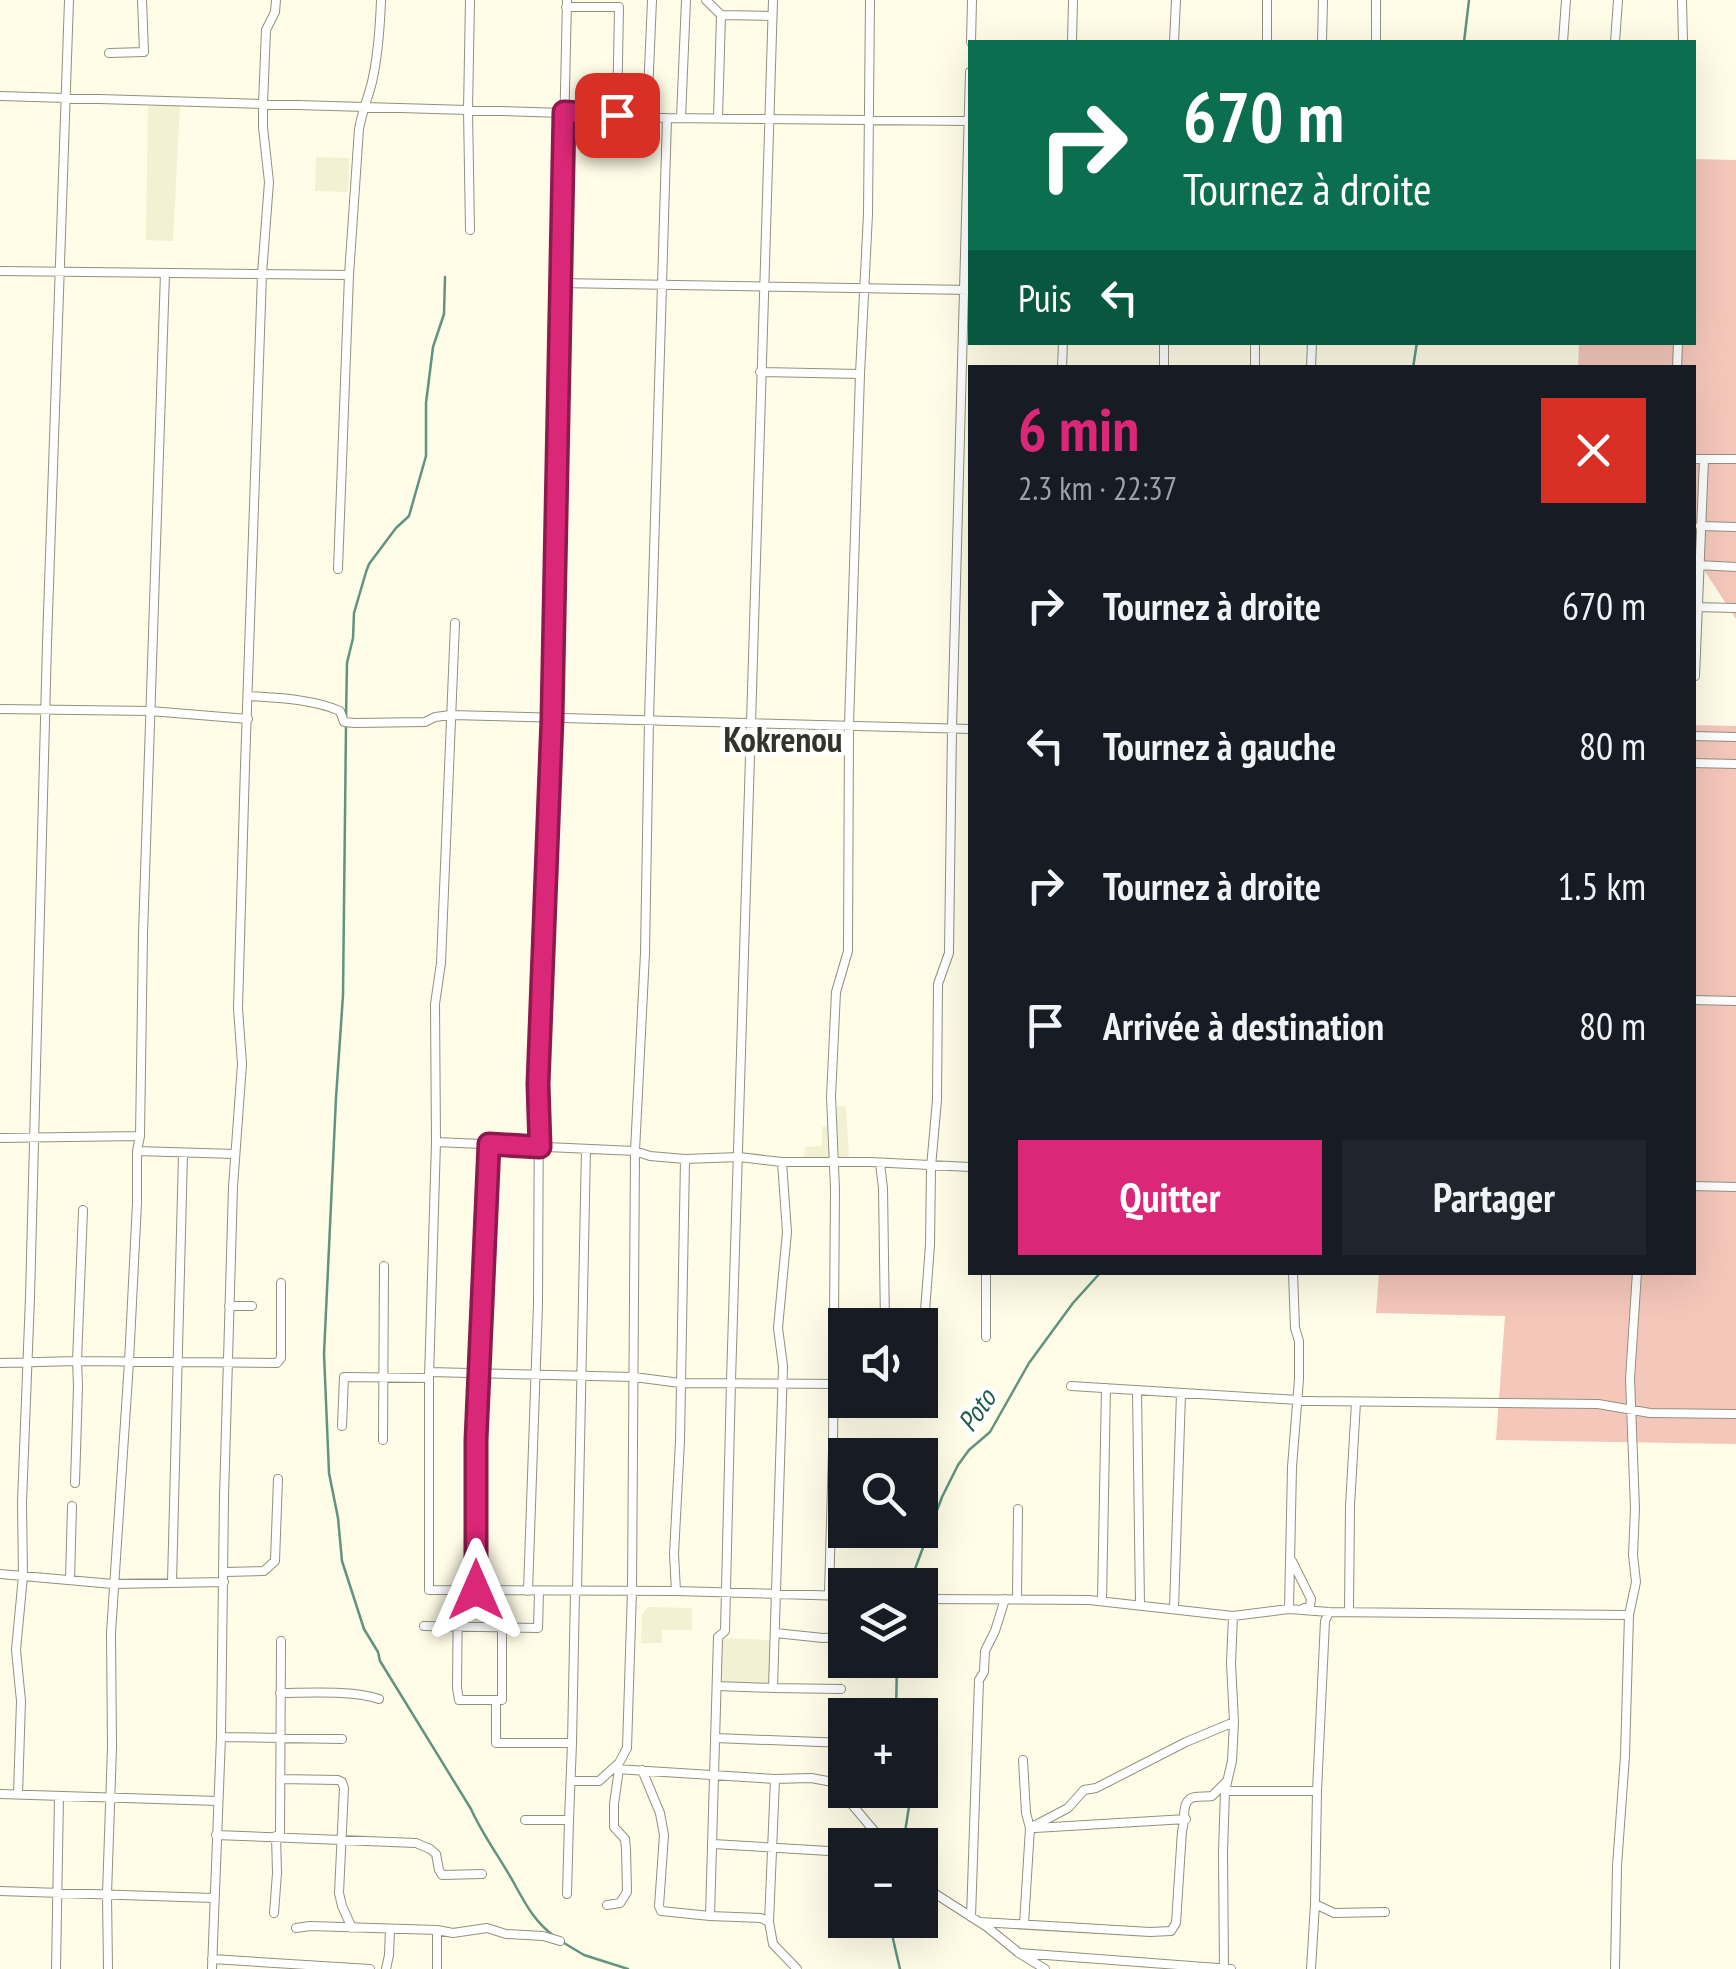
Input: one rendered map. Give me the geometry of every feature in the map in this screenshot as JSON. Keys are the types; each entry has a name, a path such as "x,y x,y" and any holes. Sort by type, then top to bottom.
{"street":[{"path":"18,1794 20,1701 16,1650 24,1576 22,1502 45,711 70,0"},
{"path":"109,53 144,52 142,0"},
{"path":"276,0 266,30 262,127 269,182 262,274 238,1008 242,1064 229,1306 221,1737 212,1964 370,1969"},
{"path":"338,568 349,276 362,108 374,76 380,0"},
{"path":"470,0 470,230"},
{"path":"648,117 652,0"},
{"path":"682,118 686,0"},
{"path":"706,0 720,15 718,118"},
{"path":"710,1916 718,1637 726,1632 773,0"},
{"path":"834,1308 831,1097 836,992 848,951 849,724 868,214 870,0"},
{"path":"971,40 972,0"},
{"path":"1072,40 1073,0"},
{"path":"1174,40 1176,0"},
{"path":"1267,0 1267,40"},
{"path":"1322,40 1323,0"},
{"path":"1376,0 1376,40"},
{"path":"1562,40 1566,0"},
{"path":"1616,40 1618,0"},
{"path":"1682,0 1683,40"},
{"path":"528,1591 567,3 618,7 617,115"},
{"path":"720,15 772,16"},
{"path":"0,96 667,118 968,121"},
{"path":"607,1905 620,1903 627,1892 625,1839 614,1827 614,1804 617,1769 626,1748 632,1590 635,1151 645,953 648,719 667,118"},
{"path":"925,1308 937,1100 938,984 948,954 968,206"},
{"path":"0,271 349,276"},
{"path":"108,1969 113,1584 140,1136 165,273"},
{"path":"559,282 967,290"},
{"path":"760,372 860,374"},
{"path":"1696,459 1736,459"},
{"path":"1696,586 1704,459"},
{"path":"1700,526 1736,527"},
{"path":"1698,565 1736,567"},
{"path":"1696,607 1736,608"},
{"path":"455,623 441,963 434,1004 436,1142 429,1375 429,1590 828,1594"},
{"path":"248,696 325,706 340,711 344,722 354,723 425,722 435,716 451,715 968,729"},
{"path":"0,709 150,712 248,719"},
{"path":"1696,736 1736,737"},
{"path":"1696,763 1736,764"},
{"path":"1696,1000 1736,1001"},
{"path":"0,1138 140,1136"},
{"path":"436,1142 635,1151 685,1159 739,1157 782,1162 968,1167"},
{"path":"476,1590 476,1440 489,1144"},
{"path":"568,1894 586,1149"},
{"path":"137,1151 235,1154"},
{"path":"172,1582 183,1154"},
{"path":"676,1590 685,1159"},
{"path":"773,1688 783,1366 778,1328 787,1232 782,1162"},
{"path":"880,1162 885,1308"},
{"path":"1696,1186 1736,1187"},
{"path":"75,1483 83,1210"},
{"path":"384,1266 384,1440"},
{"path":"986,1275 986,1338"},
{"path":"1289,1609 1299,1340 1293,1275"},
{"path":"1615,1969 1629,1616 1636,1582 1630,1379 1637,1275"},
{"path":"0,1363 277,1363 281,1358 282,1283"},
{"path":"229,1306 252,1306"},
{"path":"342,1426 344,1377 580,1375 680,1382 828,1384"},
{"path":"1070,1386 1298,1400 1598,1404 1650,1413 1736,1414"},
{"path":"1102,1601 1106,1388"},
{"path":"1136,1390 1140,1605"},
{"path":"1174,1609 1180,1393"},
{"path":"1348,1611 1356,1402"},
{"path":"829,1568 833,1418"},
{"path":"0,1574 113,1584 172,1582 264,1571 275,1561 278,1479"},
{"path":"70,1580 72,1506"},
{"path":"1017,1598 1018,1508"},
{"path":"1291,1560 1311,1599 1310,1606 1300,1610"},
{"path":"458,1590 459,1700 502,1700 502,1627"},
{"path":"424,1626 538,1628 539,1592"},
{"path":"976,1920 979,1680 984,1672 985,1651 1005,1598"},
{"path":"938,1599 1102,1601 1234,1616 1289,1609 1629,1616"},
{"path":"1310,1969 1316,1904 1316,1792 1325,1621 1329,1612"},
{"path":"1019,1953 1227,1969 1226,1786 1234,1722 1234,1616"},
{"path":"775,1633 828,1638"},
{"path":"274,1913 280,1778 280,1640"},
{"path":"717,1686 841,1689"},
{"path":"280,1693 372,1696 380,1700"},
{"path":"496,1700 496,1742 572,1742"},
{"path":"1030,1828 1068,1808 1084,1790 1096,1788 1234,1722"},
{"path":"221,1737 342,1739"},
{"path":"716,1738 828,1742"},
{"path":"1023,1760 1030,1828 1024,1924"},
{"path":"572,1781 598,1780 617,1769 833,1782 872,1828"},
{"path":"642,1770 660,1813 664,1835 661,1911 761,1918 769,1922"},
{"path":"280,1778 342,1782 339,1893 352,1928"},
{"path":"774,1779 769,1922 773,1944 796,1969"},
{"path":"976,1920 1150,1932 1171,1930 1176,1923 1186,1800 1212,1796 1226,1786 1316,1792"},
{"path":"0,1794 218,1801"},
{"path":"56,1969 59,1796"},
{"path":"1030,1828 1186,1819"},
{"path":"525,1820 569,1820"},
{"path":"216,1835 416,1843 436,1854 442,1875 482,1874"},
{"path":"713,1844 828,1851"},
{"path":"0,1891 213,1898"},
{"path":"938,1896 1045,1969"},
{"path":"1316,1904 1334,1913 1385,1912"},
{"path":"296,1928 453,1932 487,1928 560,1942"},
{"path":"386,1969 390,1929"},
{"path":"437,1930 437,1969"}],"shaded area":[{"path":"148,106 180,106 173,241 146,240"},
{"path":"316,157 349,158 348,192 315,191"},
{"path":"1696,159 1736,160 1736,619 1696,558 1696,365 1578,365 1579,345 1696,345"},
{"path":"1696,725 1736,726 1736,1444 1496,1440 1505,1316 1376,1313 1379,1275 1696,1275"},
{"path":"837,1106 846,1106 849,1158 804,1157 805,1147 822,1146 822,1127 835,1125"},
{"path":"648,1607 692,1608 692,1630 662,1630 662,1643 641,1643 642,1615"},
{"path":"722,1638 771,1640 770,1685 721,1683"}],"waterway":[{"name":"Poto","path":"1464,40 1469,0"},
{"path":"346,718 347,663 354,613 366,572 396,528 409,516 426,456 426,403 433,347 444,314 445,277"},
{"name":"Poto","path":"1413,365 1417,345"},
{"path":"346,726 343,995 324,1354 329,1473 342,1561 364,1629 380,1661 527,1906 554,1936"},
{"name":"Poto","path":"915,1568 958,1465 990,1432 1029,1363 1098,1275"},
{"name":"Poto","path":"896,1698 897,1678"},
{"name":"Poto","path":"906,1828 909,1808"},
{"name":"Poto","path":"893,1938 900,1969"},
{"path":"564,1943 584,1955 628,1969"}],"district":[{"name":"Kokrenou","path":"783,739"}],"route":[{"path":"476,1590 476,1440 489,1144 540,1147 538,1084 552,718 564,112 617,115"}]}
